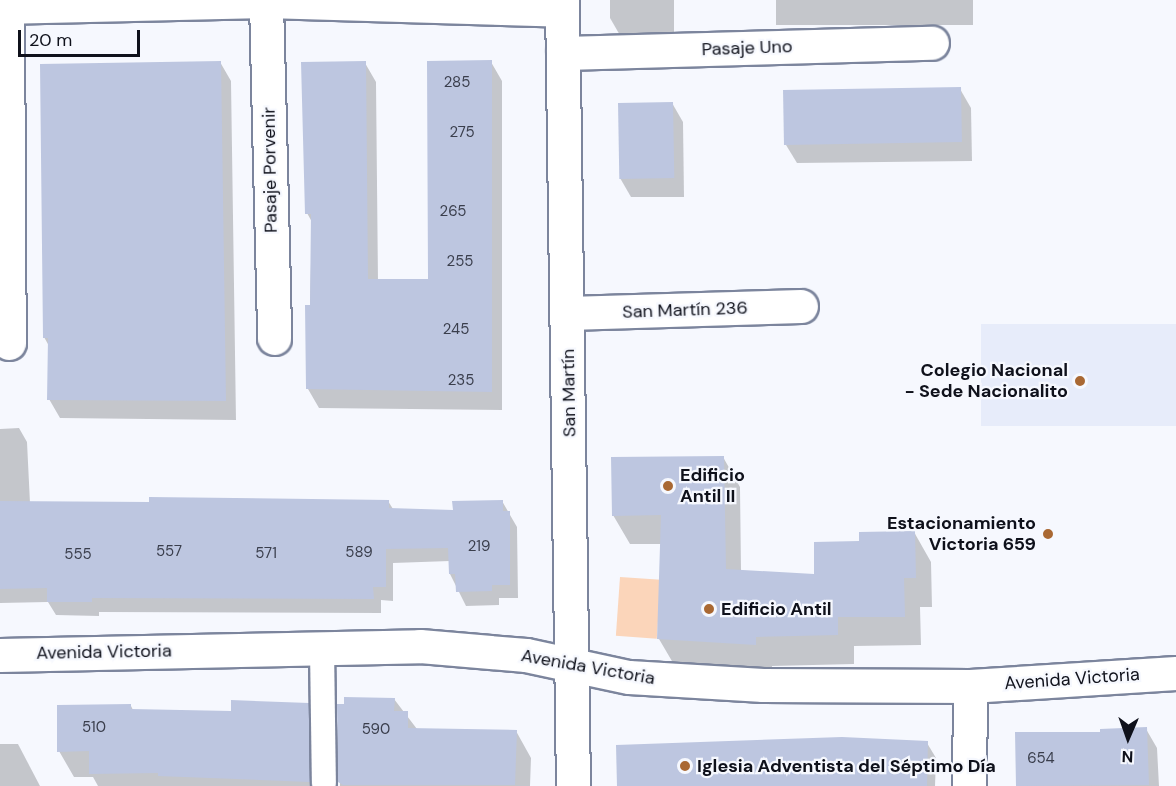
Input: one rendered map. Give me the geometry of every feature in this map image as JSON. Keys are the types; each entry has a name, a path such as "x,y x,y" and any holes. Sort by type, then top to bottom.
{"street":[{"path":"9,343 3,7 266,1 562,5"},
{"name":"Pasaje Porvenir","path":"266,1 274,338"},
{"name":"San Martín","path":"562,5 573,786"},
{"name":"Pasaje Uno","path":"563,53 932,43"},
{"name":"San Martín 236","path":"568,313 801,306"},
{"name":"Avenida Victoria","path":"0,655 420,646 526,655 673,682 970,686 1176,673"},
{"path":"969,786 970,686"}],"lane":[{"path":"322,648 324,783"}],"shaded area":[{"name":"Colegio Nacional - Sede Nacionalito","path":"981,324 1176,324 1176,426 981,426"},
{"path":"620,577 661,580 657,639 616,636"}],"building":[{"path":"492,60 492,392 306,389 305,305 310,305 311,214 305,214 301,62 366,61 368,279 428,279 427,61"},
{"path":"221,61 226,401 47,400 48,338 43,338 40,64"},
{"path":"961,87 962,142 784,145 783,90"},
{"path":"673,102 674,178 619,179 618,103"},
{"path":"724,456 726,569 814,574 814,542 859,541 859,532 915,531 916,578 904,578 905,617 838,617 838,635 756,637 756,645 657,639 661,515 612,516 611,457"},
{"path":"149,497 389,500 389,508 453,510 452,501 503,500 503,511 510,511 510,585 492,585 492,591 456,592 455,574 449,574 448,548 386,549 386,587 373,587 374,599 92,598 92,602 47,602 47,588 0,589 0,501 149,502"},
{"path":"344,697 395,698 394,711 408,711 408,728 517,730 515,785 343,785 338,782 337,704 344,704"},
{"path":"231,700 309,703 310,782 158,776 158,773 89,774 89,751 57,752 57,705 131,704 131,709 231,711"},
{"path":"1147,727 1149,785 1016,786 1015,732 1100,732 1100,729"},
{"path":"842,737 928,741 927,786 617,786 616,745"}],"place":[{"name":"Colegio Nacional - Sede Nacionalito","path":"1080,381"},
{"name":"Edificio Antil II","path":"668,486"},
{"name":"Estacionamiento Victoria 659","path":"1048,534"},
{"name":"Edificio Antil","path":"709,609"},
{"name":"Iglesia Adventista del Séptimo Día","path":"685,766"}]}
